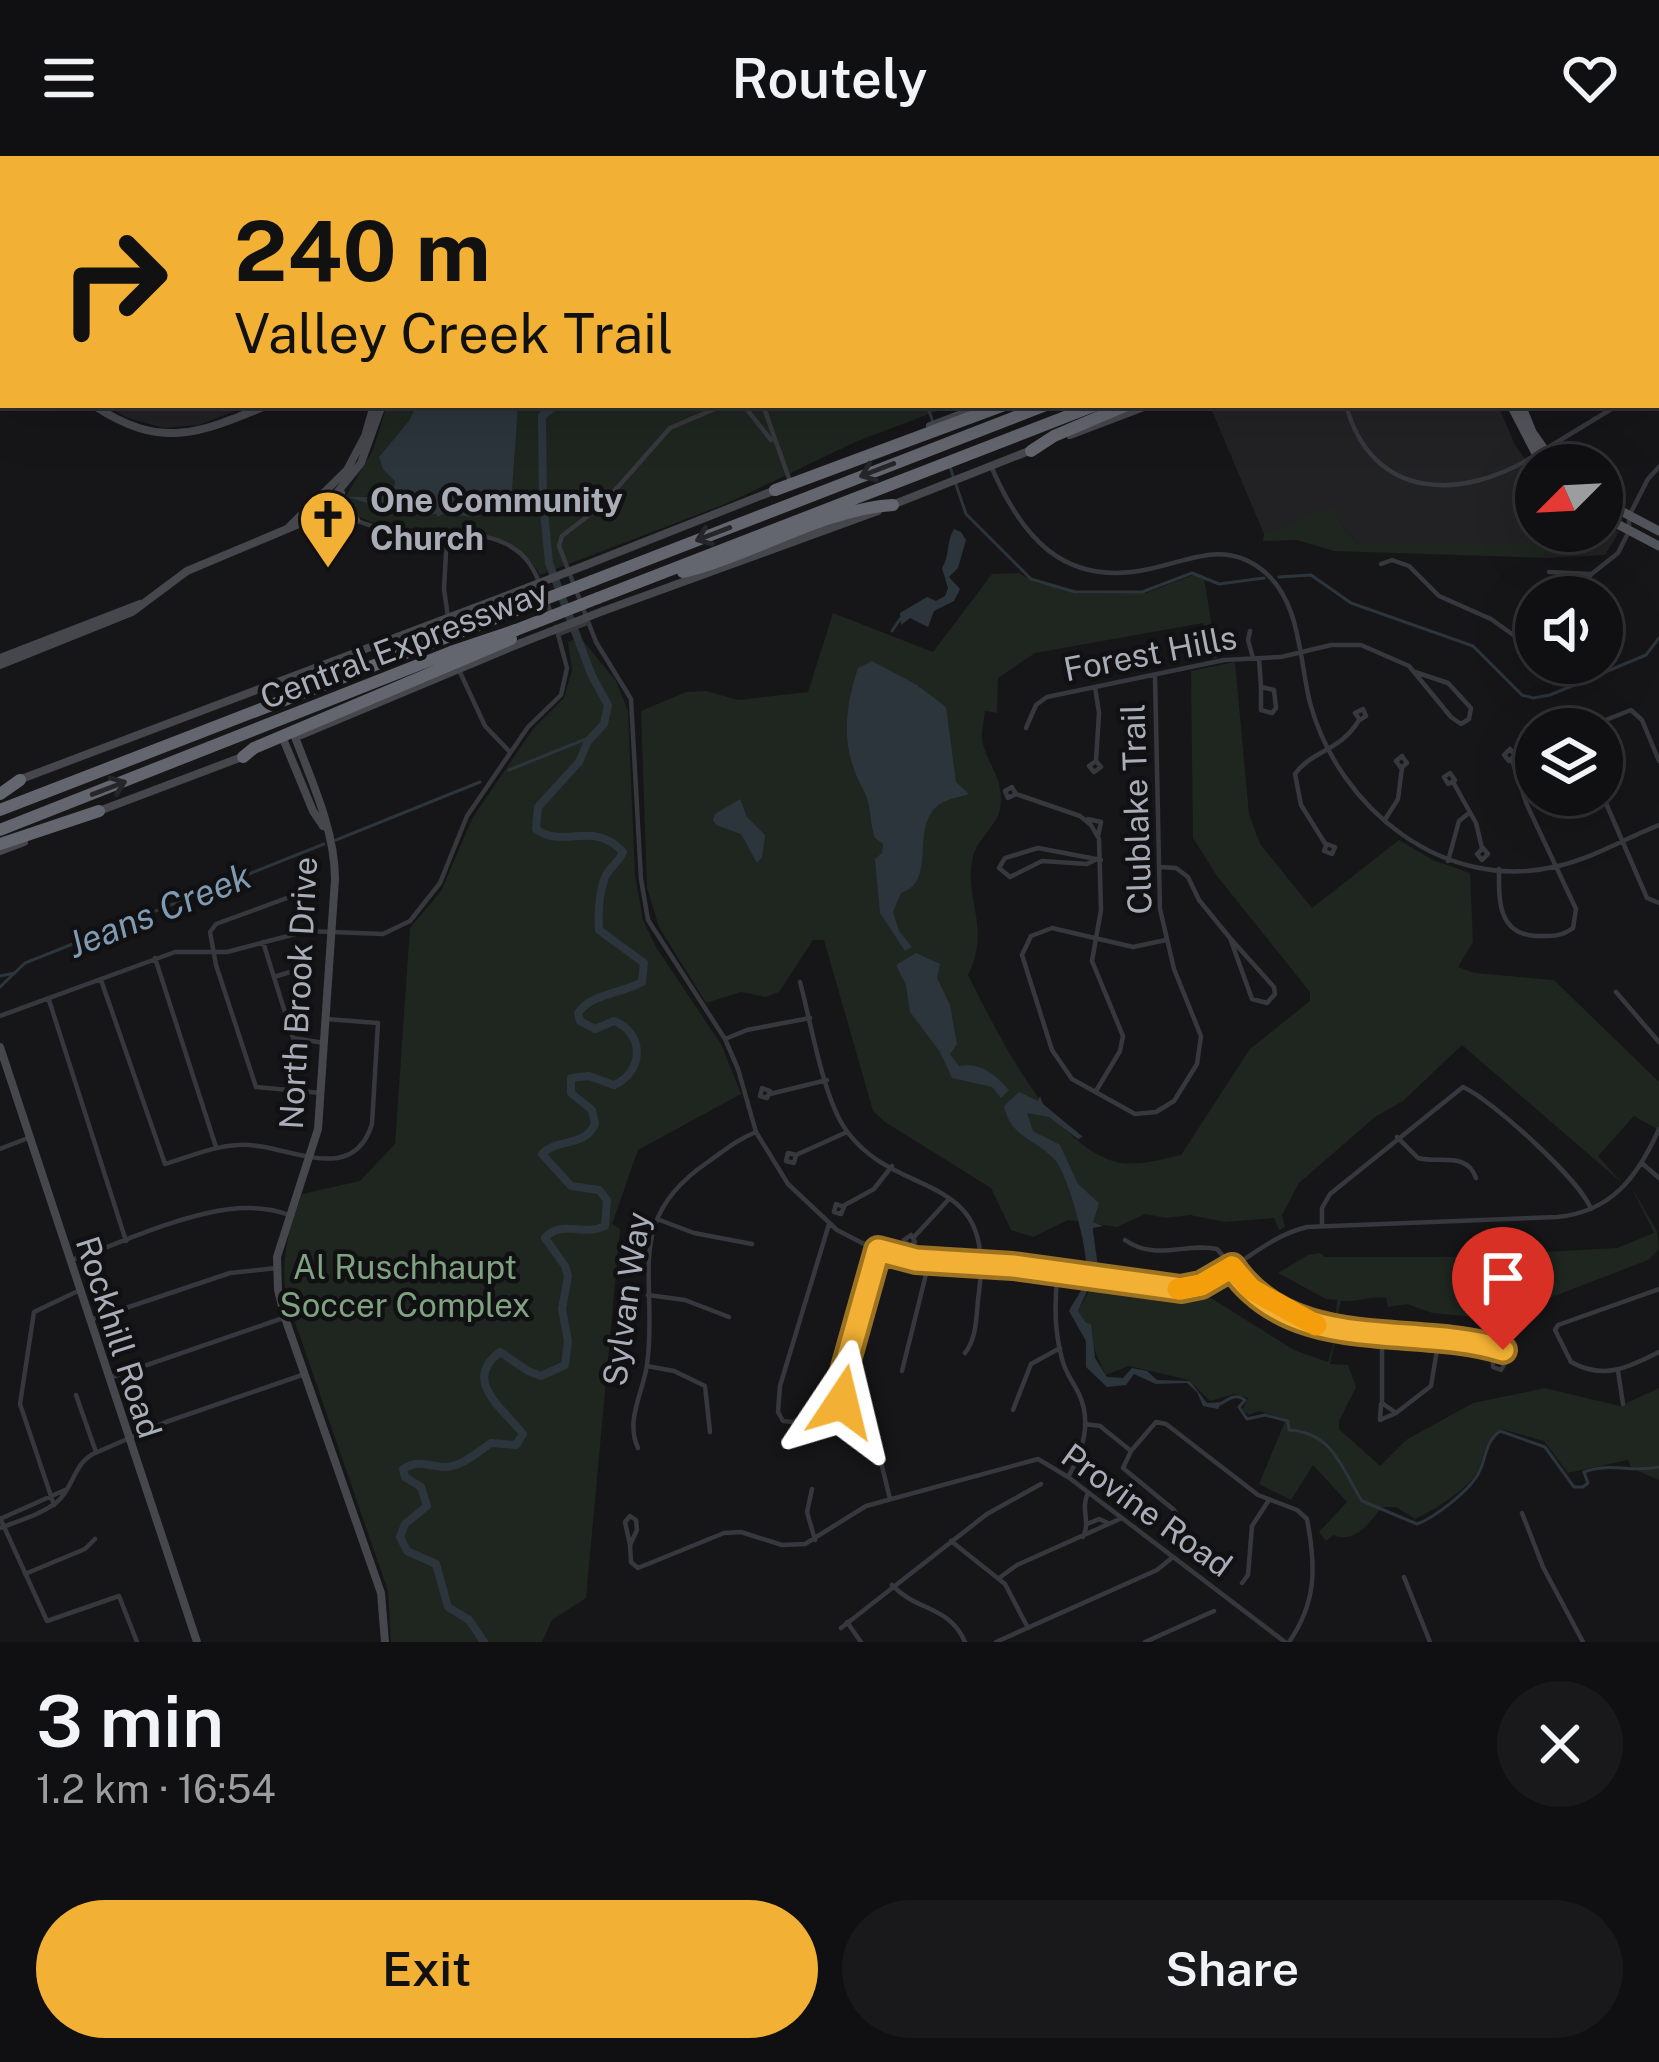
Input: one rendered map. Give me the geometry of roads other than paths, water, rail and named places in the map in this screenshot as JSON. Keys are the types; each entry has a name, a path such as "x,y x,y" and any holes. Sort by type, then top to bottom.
{"highway":[{"path":"775,490 994,408"},
{"name":"Central Expressway","path":"0,810 1038,408"},
{"name":"Central Expressway","path":"0,830 451,652 518,636 560,613 600,604 652,578 1088,408"},
{"path":"1030,451 1120,408"},
{"path":"652,578 701,568 829,520 893,505"},
{"path":"244,757 254,748 518,636"},
{"path":"0,791 20,780"},
{"path":"0,847 100,811"}],"main road":[{"path":"98,408 135,429 176,435 207,430 261,408"},
{"path":"356,520 339,498 366,454 377,408"},
{"path":"329,497 352,464 377,408"},
{"path":"946,423 978,408"},
{"path":"100,811 459,670 518,636 600,604 893,505 1141,408"},
{"path":"1513,408 1533,444"},
{"path":"1522,408 1535,444"},
{"path":"20,780 928,430"},
{"path":"0,662 141,604 188,571 306,521 366,454"},
{"path":"1623,513 1659,531"},
{"path":"1623,528 1659,546"},
{"name":"North Brook Drive","path":"290,739 335,863 318,1134 289,1215 277,1268 286,1318 381,1592 385,1642"},
{"name":"Rockhill Road","path":"0,1047 196,1642"}],"street":[{"path":"717,408 662,436 602,505 560,539 585,624 631,699 645,911 724,1039 756,1132 788,1184 829,1224 878,1250 929,1262 1186,1289 1286,1233 1322,1225 1557,1217 1591,1209 1618,1193 1643,1164 1659,1129"},
{"path":"748,408 774,444"},
{"path":"765,408 791,484"},
{"path":"1347,408 1372,455 1417,483 1468,485 1515,468"},
{"path":"1560,444 1614,408"},
{"path":"991,466 1023,527 1045,549 1075,566 1131,572 1207,553 1253,564 1284,596 1314,714 1329,751 1353,788 1384,820 1418,845 1448,861 1499,869 1558,866 1659,824"},
{"path":"1549,572 1590,574 1613,559 1629,531 1629,516 1659,467"},
{"path":"0,1016 182,951 214,954 296,932 383,934 415,917 443,877 466,816 528,727 554,704 567,668 562,633 523,555 500,540 388,531 356,520 329,497"},
{"path":"447,534 444,596 448,617"},
{"path":"1381,564 1392,560 1409,566 1438,596 1494,620 1515,636"},
{"path":"562,633 585,624"},
{"path":"1250,631 1247,640 1261,687"},
{"name":"Forest Hills","path":"1025,728 1043,699 1213,662 1300,653 1330,645 1361,645 1439,679"},
{"path":"459,670 485,726 511,752"},
{"path":"1415,672 1430,693 1459,723 1468,718 1469,705 1455,688 1439,679 1430,693"},
{"name":"Clublake Trail","path":"1155,676 1159,867 1166,940 1199,1026 1197,1064 1177,1098 1156,1112 1130,1113 1072,1078 1058,1061 1022,959 1028,939 1042,929 1133,947 1166,940"},
{"path":"1095,687 1099,713 1096,761"},
{"path":"1623,713 1631,710 1642,720 1659,761"},
{"path":"1326,844 1305,814 1294,781 1302,765 1348,738 1359,720"},
{"path":"1499,869 1499,904 1508,925 1522,934 1557,936 1572,930 1578,917 1527,805 1512,760"},
{"path":"1384,820 1398,799 1402,768"},
{"path":"1453,782 1463,795 1482,848"},
{"path":"1016,794 1087,820 1098,836 1101,914 1093,968 1121,1023 1123,1040 1095,1094"},
{"path":"1448,861 1459,821 1469,813"},
{"path":"1611,816 1647,898 1657,903"},
{"path":"1035,848 1098,860 1087,864 1038,862 1012,877 1000,870 1005,858 1035,848"},
{"path":"1035,848 1038,862"},
{"path":"1159,867 1185,873 1201,902 1275,989 1269,1002 1253,1001 1230,938"},
{"path":"296,895 213,926 210,932 256,1087 321,1093"},
{"path":"263,942 293,1039 324,1043"},
{"path":"155,958 216,1148"},
{"path":"1246,976 1258,968"},
{"path":"274,977 290,972"},
{"path":"101,980 163,1163 216,1148 261,1145 324,1162 345,1157 369,1133 378,1023 326,1019"},
{"path":"800,982 836,1113 847,1132 863,1149 949,1199 976,1229 982,1264 972,1342 965,1353"},
{"path":"1616,992 1659,1042"},
{"path":"49,1000 126,1241"},
{"path":"724,1039 810,1018"},
{"path":"770,1094 826,1079"},
{"path":"1322,1225 1326,1199 1397,1136 1428,1119 1463,1088 1505,1119 1576,1185 1591,1209"},
{"name":"Sylvan Way","path":"638,1448 634,1414 646,1366 657,1219 680,1182 729,1145 756,1132"},
{"path":"796,1155 847,1132"},
{"path":"1397,1136 1418,1158 1461,1161 1476,1178"},
{"path":"0,1149 28,1138"},
{"path":"1643,1164 1659,1178"},
{"path":"843,1206 871,1192 892,1166"},
{"path":"914,1237 949,1199"},
{"path":"68,1261 238,1207 263,1207 289,1215"},
{"path":"657,1219 694,1233 752,1244"},
{"path":"829,1224 782,1377 778,1406 783,1421 792,1422 845,1400 842,1379 878,1250"},
{"path":"1125,1240 1168,1252 1214,1248 1251,1289 1305,1322 1492,1347"},
{"path":"902,1371 929,1262"},
{"path":"88,1320 230,1273 277,1268"},
{"path":"1058,1272 1054,1304 1060,1348 1085,1424 1080,1455 1068,1478"},
{"path":"1659,1288 1556,1327 1563,1351 1574,1364 1594,1371 1618,1371 1659,1352"},
{"path":"52,1502 23,1422 20,1386 34,1312 78,1291"},
{"path":"648,1295 685,1300 729,1316"},
{"path":"107,1378 286,1318"},
{"path":"1382,1334 1380,1420 1431,1386 1438,1341"},
{"path":"1013,1410 1031,1364 1060,1348"},
{"path":"646,1366 674,1371 705,1386 710,1432"},
{"path":"1618,1371 1624,1405"},
{"path":"137,1642 121,1596 47,1621 1,1522 52,1502 83,1460 96,1453 166,1422 305,1374"},
{"path":"76,1395 96,1453"},
{"path":"1382,1402 1396,1413"},
{"path":"1184,1523 1169,1505 1125,1472 1123,1465 1150,1426 1161,1422 1269,1500 1303,1513 1309,1526 1311,1600 1287,1642"},
{"path":"1085,1424 1100,1426 1131,1451"},
{"path":"880,1458 890,1499"},
{"name":"Provine Road","path":"815,1540 861,1508 1031,1459 1044,1461 1287,1642"},
{"path":"842,1628 993,1510 1041,1484"},
{"path":"630,1545 634,1567 724,1533 742,1532 790,1546 815,1540 807,1512 812,1490"},
{"path":"1083,1537 1088,1492"},
{"path":"1242,1583 1248,1575 1252,1526 1269,1500"},
{"path":"1522,1514 1583,1642"},
{"path":"999,1578 1017,1565 1122,1518"},
{"path":"1087,1524 1099,1519 1108,1526"},
{"path":"25,1574 85,1549 95,1539"},
{"path":"951,1541 999,1578 1028,1628"},
{"path":"996,1642 1147,1575 1173,1557"},
{"path":"1404,1577 1430,1642"},
{"path":"892,1585 905,1597 952,1619 965,1642"},
{"path":"1145,1642 1214,1611"},
{"path":"847,1621 861,1642"}],"waterway":[{"path":"484,1642 469,1620 448,1607 436,1564 407,1551 400,1537 405,1524 427,1506 421,1487 405,1477 403,1469 418,1464 449,1467 491,1443 516,1445 523,1434 485,1384 489,1363 500,1352 541,1376 565,1365 568,1341 562,1309 568,1276 545,1238 559,1230 605,1226 607,1200 599,1190 571,1186 542,1154 584,1137 595,1124 592,1110 571,1093 571,1078 589,1076 614,1085 631,1071 637,1053 631,1034 614,1021 595,1029 580,1021 578,1013 599,998 642,982 644,963 599,930 603,883 623,852 601,837 557,837 536,829 538,807 579,762 588,741 604,724 608,705 592,676 549,563 542,416 552,408"},
{"path":"928,408 933,422"},
{"path":"949,464 966,514 1031,579 1075,592 1142,592 1192,573 1219,584 1264,578"},
{"path":"1279,577 1311,575 1351,603 1473,646 1522,695 1533,698 1646,655 1659,638"},
{"path":"892,631 900,619"},
{"name":"Jeans Creek","path":"509,770 591,737"},
{"name":"Jeans Creek","path":"336,840 480,782"},
{"name":"Jeans Creek","path":"0,987 25,963 324,844"},
{"name":"Jeans Creek","path":"0,976 15,973"},
{"path":"1220,1404 1241,1398 1245,1400 1239,1407 1247,1419 1265,1415 1288,1421 1289,1430 1316,1438 1334,1454 1362,1501 1417,1524 1467,1488 1500,1431 1545,1447 1574,1487 1588,1483 1584,1472 1594,1469 1659,1467"}],"place":[{"name":"One Community Church","path":"328,570"}],"park label":[{"name":"Al Ruschhaupt Soccer Complex","path":"405,1286"}]}
